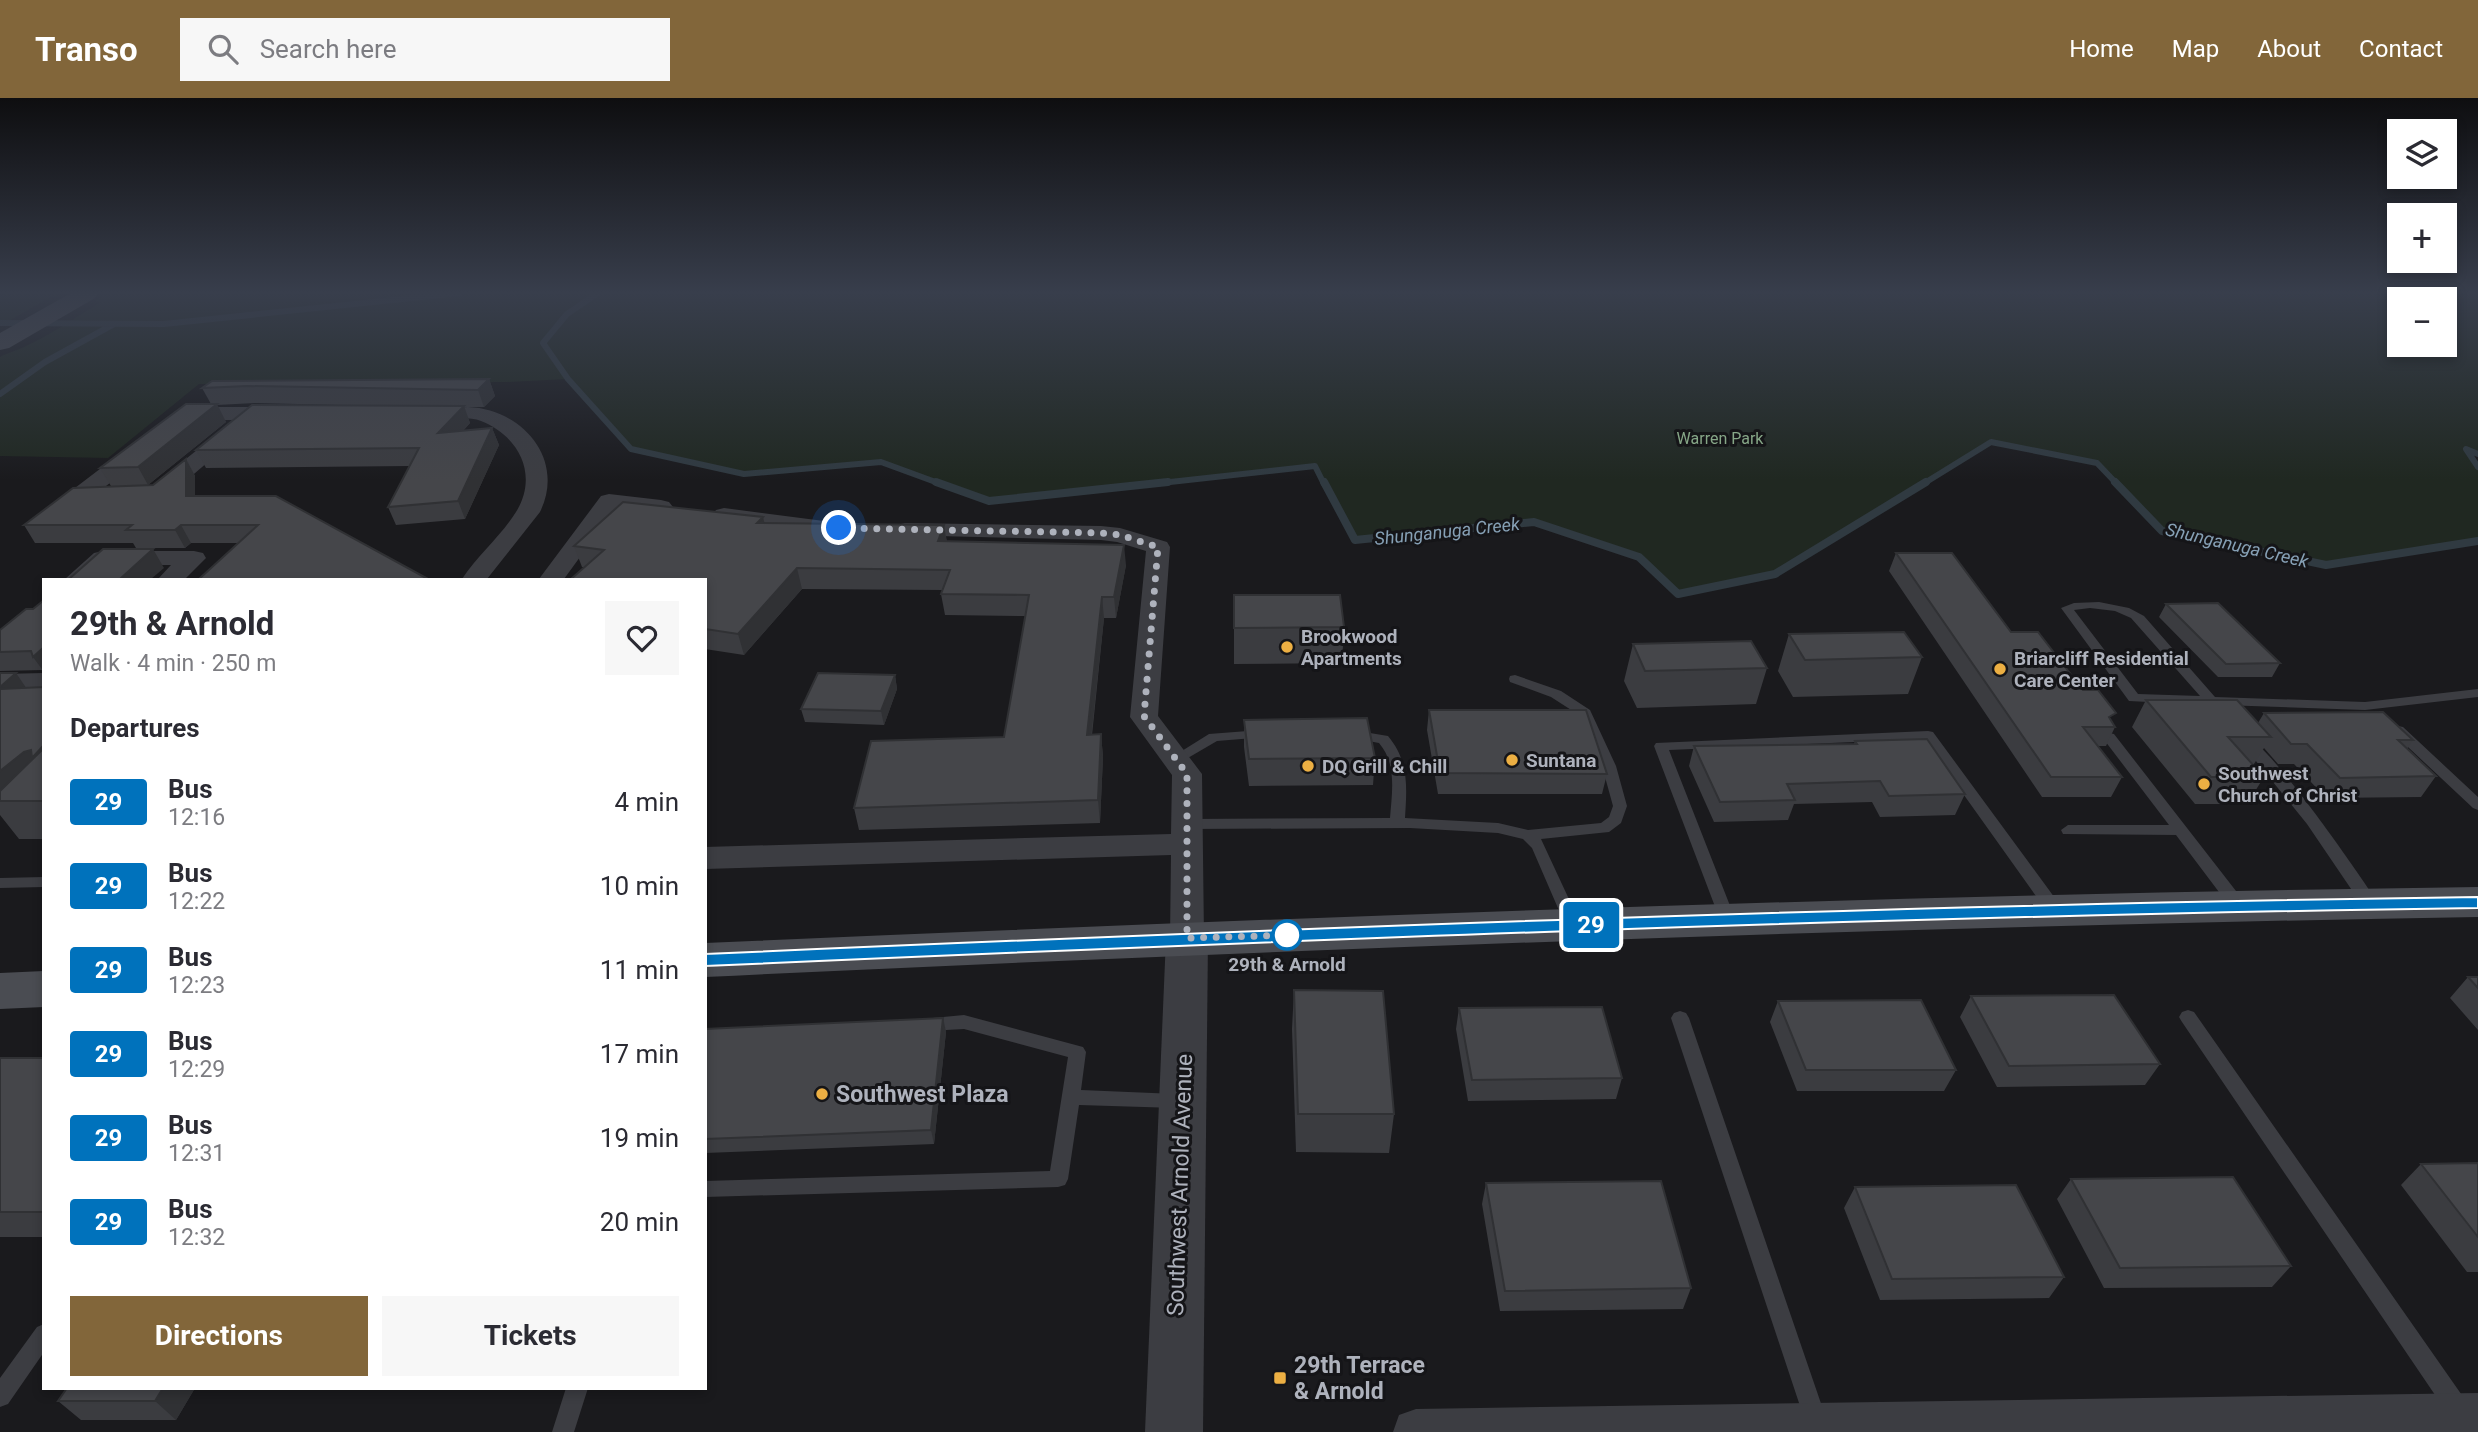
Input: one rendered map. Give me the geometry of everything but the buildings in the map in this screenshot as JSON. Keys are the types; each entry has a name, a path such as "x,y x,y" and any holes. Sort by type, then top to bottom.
{"main road":[{"path":"707,960 1187,938 2238,905 2478,902"},
{"path":"0,991 42,989"}],"street":[{"path":"254,412 155,495 79,496 189,413 254,412 308,413"},
{"path":"402,414 483,414 508,427 523,439 534,455 538,472 537,491 529,511 475,578"},
{"path":"552,578 609,501 812,528 854,529"},
{"path":"881,529 1101,533 1120,535 1158,547 1144,716 1187,774 1187,938"},
{"path":"78,578 103,558 194,558 171,578"},
{"path":"0,682 42,681"},
{"path":"707,858 1188,834"},
{"name":"Southwest Arnold Avenue","path":"1174,1432 1187,938"},
{"path":"1416,1432 2470,1416"}],"lane":[{"path":"2370,904 2344,860 2303,805 2211,701 2134,614 2078,605 2067,608 2134,698 2211,701 2381,714 2478,692"},
{"path":"1188,834 1397,823 1498,828 1528,835 1604,828 1616,820 1620,806 1609,766 1585,713 1556,694 1515,679"},
{"path":"2381,714 2478,805"},
{"path":"1176,759 1217,730 1278,733"},
{"path":"1336,733 1379,737 1389,745 1399,768 1397,823"},
{"path":"1728,921 1661,746 1928,735 2055,911"},
{"path":"2109,737 2238,905"},
{"path":"2067,830 2181,830"},
{"path":"1528,835 1538,845 1573,926"},
{"path":"0,883 42,882"},
{"path":"2188,1017 2470,1416"},
{"path":"1680,1018 1818,1426"},
{"path":"707,1189 1058,1179 1077,1052 964,1022 909,1025"},
{"path":"1071,1097 1183,1101"},
{"path":"0,1396 42,1337"},
{"path":"563,1432 576,1390"}],"green space":[{"name":"Warren Park","path":"4,355 2478,355 2478,454 2467,450 2478,467 2478,541 2326,565 2162,531 2097,463 1991,442 1775,574 1678,594 1639,557 1534,522 1355,540 1314,466 989,501 881,462 744,474 631,449 568,379 507,382 199,384 108,458 0,456 0,357"}],"waterway":[{"path":"0,394 57,355"},
{"name":"Shunganuga Creek","path":"552,355 568,379 631,449 744,474 881,462 941,484"},
{"name":"Shunganuga Creek","path":"1923,484 1991,442 2097,463 2117,484"},
{"name":"Shunganuga Creek","path":"2478,454 2466,449 2478,467"},
{"name":"Shunganuga Creek","path":"1152,484 1315,466 1324,484"},
{"name":"Shunganuga Creek","path":"936,482 989,501 1168,482"},
{"name":"Shunganuga Creek","path":"1324,482 1355,540 1534,522 1639,557 1678,594 1775,574 1926,482"},
{"name":"Shunganuga Creek","path":"2115,482 2162,531 2326,565 2478,541"}],"bus line":[{"name":"29","path":"707,960 1242,936 2215,906 2478,902"}],"place":[{"name":"Brookwood Apartments","path":"1287,647"},
{"name":"Briarcliff Residential Care Center","path":"2000,669"},
{"name":"Suntana","path":"1512,760"},
{"name":"DQ Grill & Chill","path":"1308,766"},
{"name":"Southwest Church of Christ","path":"2204,784"},
{"name":"29th & Arnold","path":"1287,935"},
{"name":"Southwest Plaza","path":"822,1094"},
{"name":"29th Terrace & Arnold","path":"1280,1378"}],"route":[{"path":"839,528 1101,533 1141,540 1158,547 1144,716 1187,774 1187,938 1297,935 1287,935"}]}
